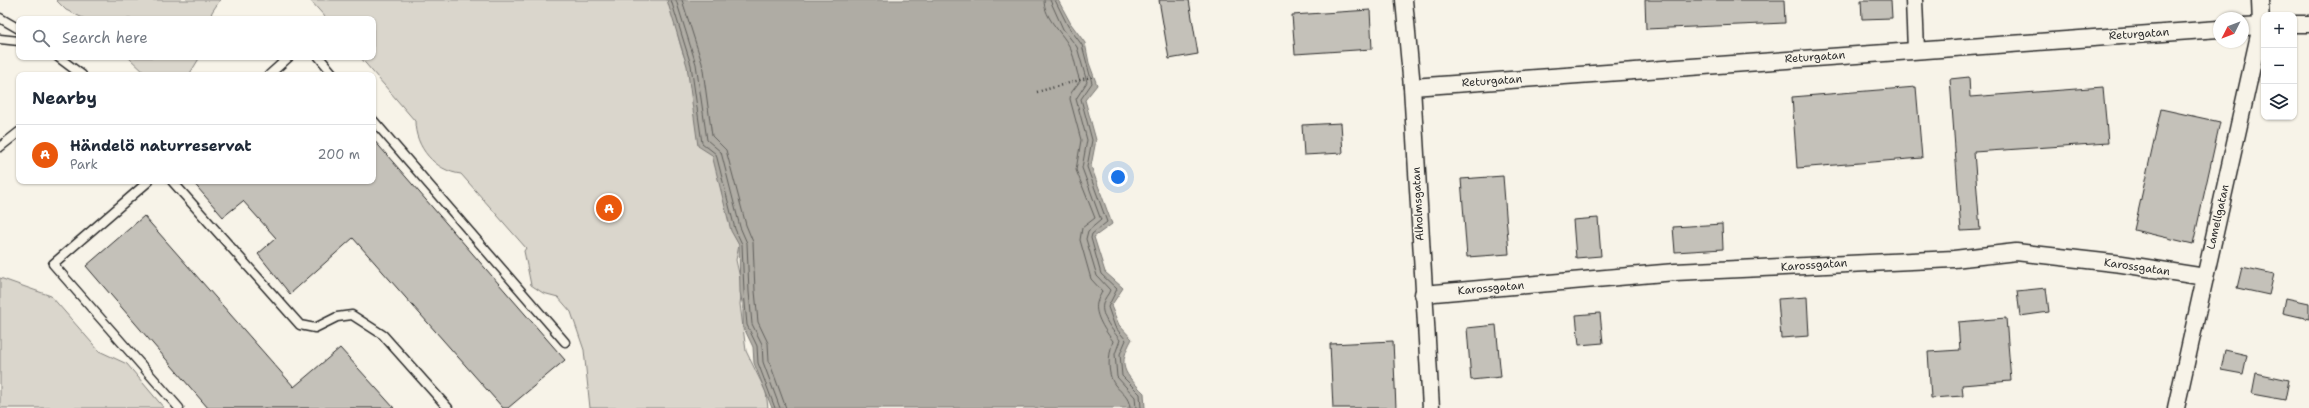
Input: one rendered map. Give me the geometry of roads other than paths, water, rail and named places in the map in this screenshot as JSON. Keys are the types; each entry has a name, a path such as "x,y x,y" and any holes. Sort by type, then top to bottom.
{"street":[{"name":"Alholmsgatan","path":"1404,0 1412,87 1423,294 1431,408"},
{"path":"1914,0 1916,50"},
{"name":"Lamellgatan","path":"2260,0 2261,12"},
{"path":"2297,24 2309,24"},
{"path":"2249,27 2261,26"},
{"name":"Returgatan","path":"1412,87 2213,29"},
{"name":"Lamellgatan","path":"2176,408 2261,35"},
{"name":"Karossgatan","path":"1423,294 1675,272 1954,259 2016,252 2122,264 2205,277"}],"lane":[{"path":"0,18 16,27"},
{"path":"0,39 16,41"},
{"path":"62,60 78,72"},
{"path":"272,72 286,60"},
{"path":"322,60 332,72"},
{"path":"376,123 565,342"},
{"path":"0,147 16,134"},
{"path":"146,184 53,264 179,408"},
{"path":"175,184 300,324 315,328 337,317 352,315 383,335 448,408"}],"water":[{"path":"667,0 1058,0 1071,24 1085,43 1089,63 1097,85 1085,100 1096,140 1091,166 1112,224 1094,237 1105,272 1123,288 1111,306 1119,325 1132,339 1125,356 1125,369 1127,374 1144,393 1145,408 772,408 754,363 753,347 743,326 743,307 740,292 739,245 731,231 712,155 698,146 687,66"}],"place":[{"name":"Händelö naturreservat","path":"609,208"}]}
